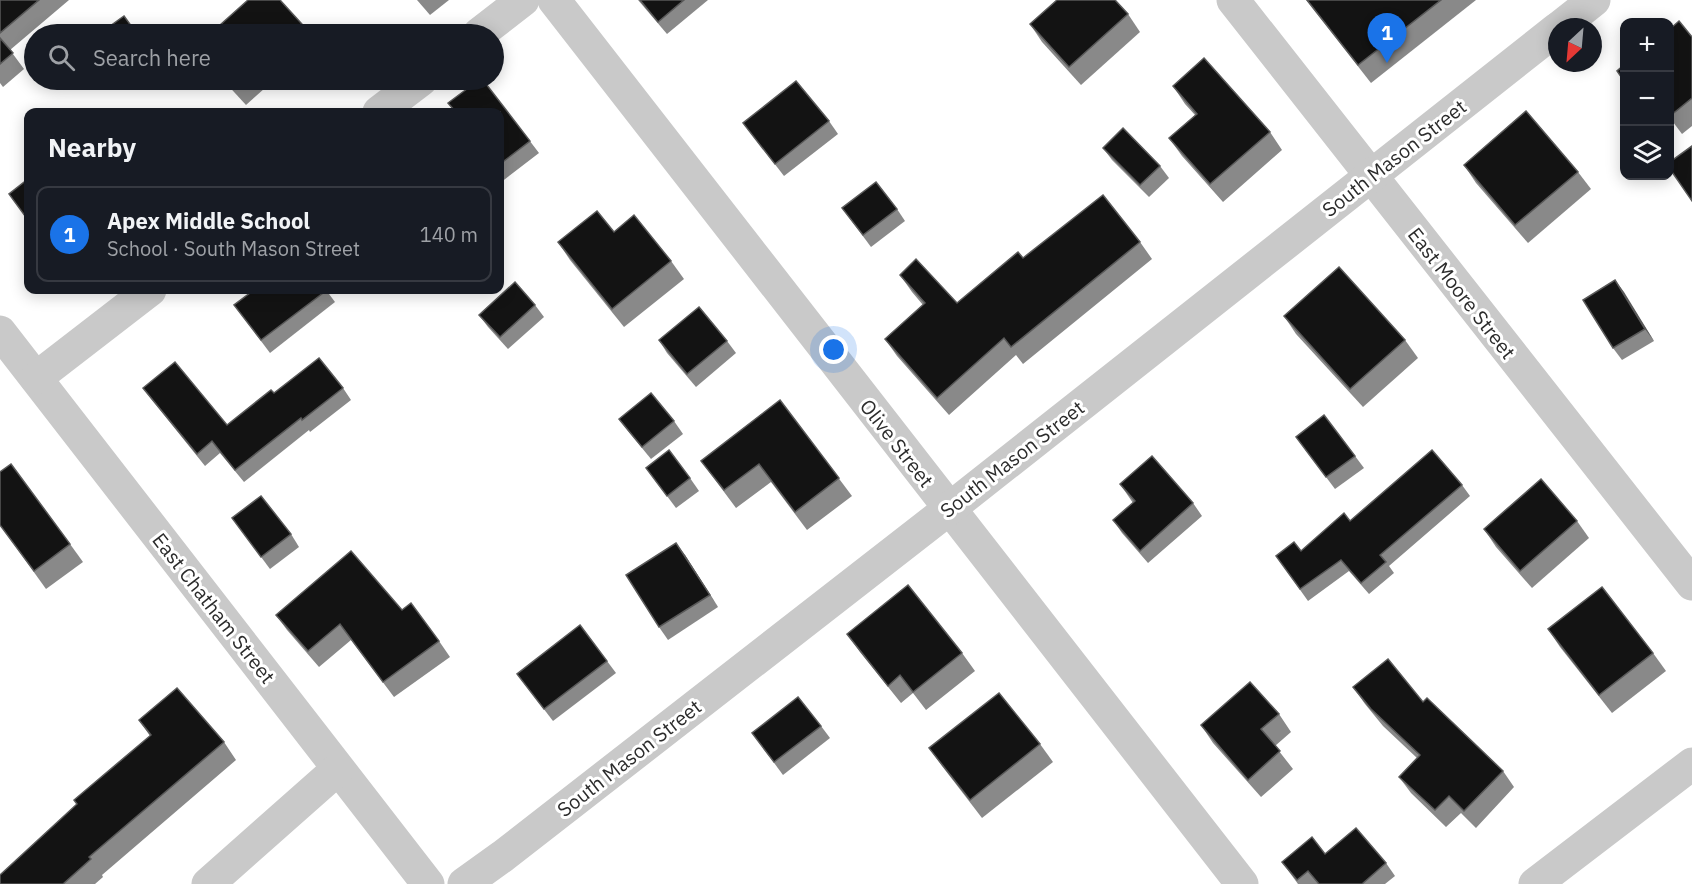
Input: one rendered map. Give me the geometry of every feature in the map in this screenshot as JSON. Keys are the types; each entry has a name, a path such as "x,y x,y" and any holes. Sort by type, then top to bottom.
{"street":[{"path":"492,24 524,0"},
{"name":"Olive Street","path":"554,0 1242,884"},
{"name":"East Moore Street","path":"1233,0 1692,584"},
{"name":"South Mason Street","path":"1571,18 1594,0"},
{"name":"South Mason Street","path":"464,884 949,509 1548,36"},
{"path":"383,108 408,90"},
{"path":"36,378 145,294"},
{"name":"East Chatham Street","path":"0,332 428,884"},
{"path":"1535,884 1692,764"},
{"path":"208,884 338,769"}],"building":[{"path":"0,0 39,0 0,33"},
{"path":"248,0 280,0 302,24 221,24"},
{"path":"640,0 684,0 658,22"},
{"path":"1057,0 1115,0 1128,14 1069,67 1030,24"},
{"path":"1307,0 1441,0 1358,65"},
{"path":"124,16 130,24 113,24"},
{"path":"1679,21 1692,37 1692,98 1674,113 1674,72 1674,25"},
{"path":"0,38 13,53 0,64"},
{"path":"1204,58 1270,132 1210,184 1169,138 1197,114 1173,86"},
{"path":"796,81 829,121 775,164 743,123"},
{"path":"466,90 491,90 530,141 504,161 504,108 452,108 448,103"},
{"path":"1526,111 1578,172 1515,225 1464,165"},
{"path":"1123,128 1160,166 1140,185 1103,148"},
{"path":"1692,146 1692,201 1674,175 1674,159"},
{"path":"24,182 24,215 9,194"},
{"path":"876,182 897,209 863,235 842,208"},
{"path":"1103,195 1140,242 1011,347 1004,338 937,398 885,339 925,303 900,275 916,259 957,303 1018,252 1023,258"},
{"path":"597,211 614,232 634,215 671,261 612,309 558,242"},
{"path":"1339,267 1405,340 1350,389 1284,316"},
{"path":"1615,280 1645,329 1613,348 1583,300"},
{"path":"515,282 535,305 500,337 479,315"},
{"path":"249,294 322,294 261,340 234,305"},
{"path":"699,307 727,341 687,374 659,340"},
{"path":"319,358 343,388 235,470 212,441 197,454 143,388 175,362 227,425 271,390 274,393"},
{"path":"651,393 674,421 642,447 619,419"},
{"path":"780,400 839,478 795,512 759,464 724,490 701,461"},
{"path":"1324,415 1355,456 1326,477 1296,437"},
{"path":"669,450 690,478 667,496 646,468"},
{"path":"1432,450 1462,485 1380,555 1386,562 1361,583 1341,560 1300,589 1276,556 1294,542 1301,551 1344,513 1350,521"},
{"path":"1152,456 1193,503 1140,551 1113,520 1135,501 1120,484"},
{"path":"11,464 70,544 34,571 0,525 0,472"},
{"path":"1541,479 1577,521 1520,571 1484,529"},
{"path":"261,496 291,534 261,557 232,518"},
{"path":"676,543 710,595 659,627 626,575"},
{"path":"351,551 402,610 411,603 439,641 383,682 340,624 308,651 276,615"},
{"path":"908,585 962,653 913,692 900,675 888,686 847,634"},
{"path":"1602,587 1653,653 1599,695 1548,629"},
{"path":"580,625 607,661 544,709 517,674"},
{"path":"1388,659 1423,702 1427,698 1503,771 1464,811 1449,796 1435,810 1399,777 1420,755 1371,709 1353,687"},
{"path":"1250,682 1279,714 1261,729 1280,751 1248,780 1201,725"},
{"path":"177,688 224,742 89,857 91,859 63,884 0,884 0,875 77,804 74,800 151,735 139,720"},
{"path":"999,693 1040,744 970,800 929,748"},
{"path":"798,697 821,726 774,762 752,733"},
{"path":"1356,828 1386,863 1362,884 1319,884 1308,871 1297,880 1282,862 1312,837 1325,854"}],"place":[{"name":"Apex Middle School","path":"1387,63"}]}
